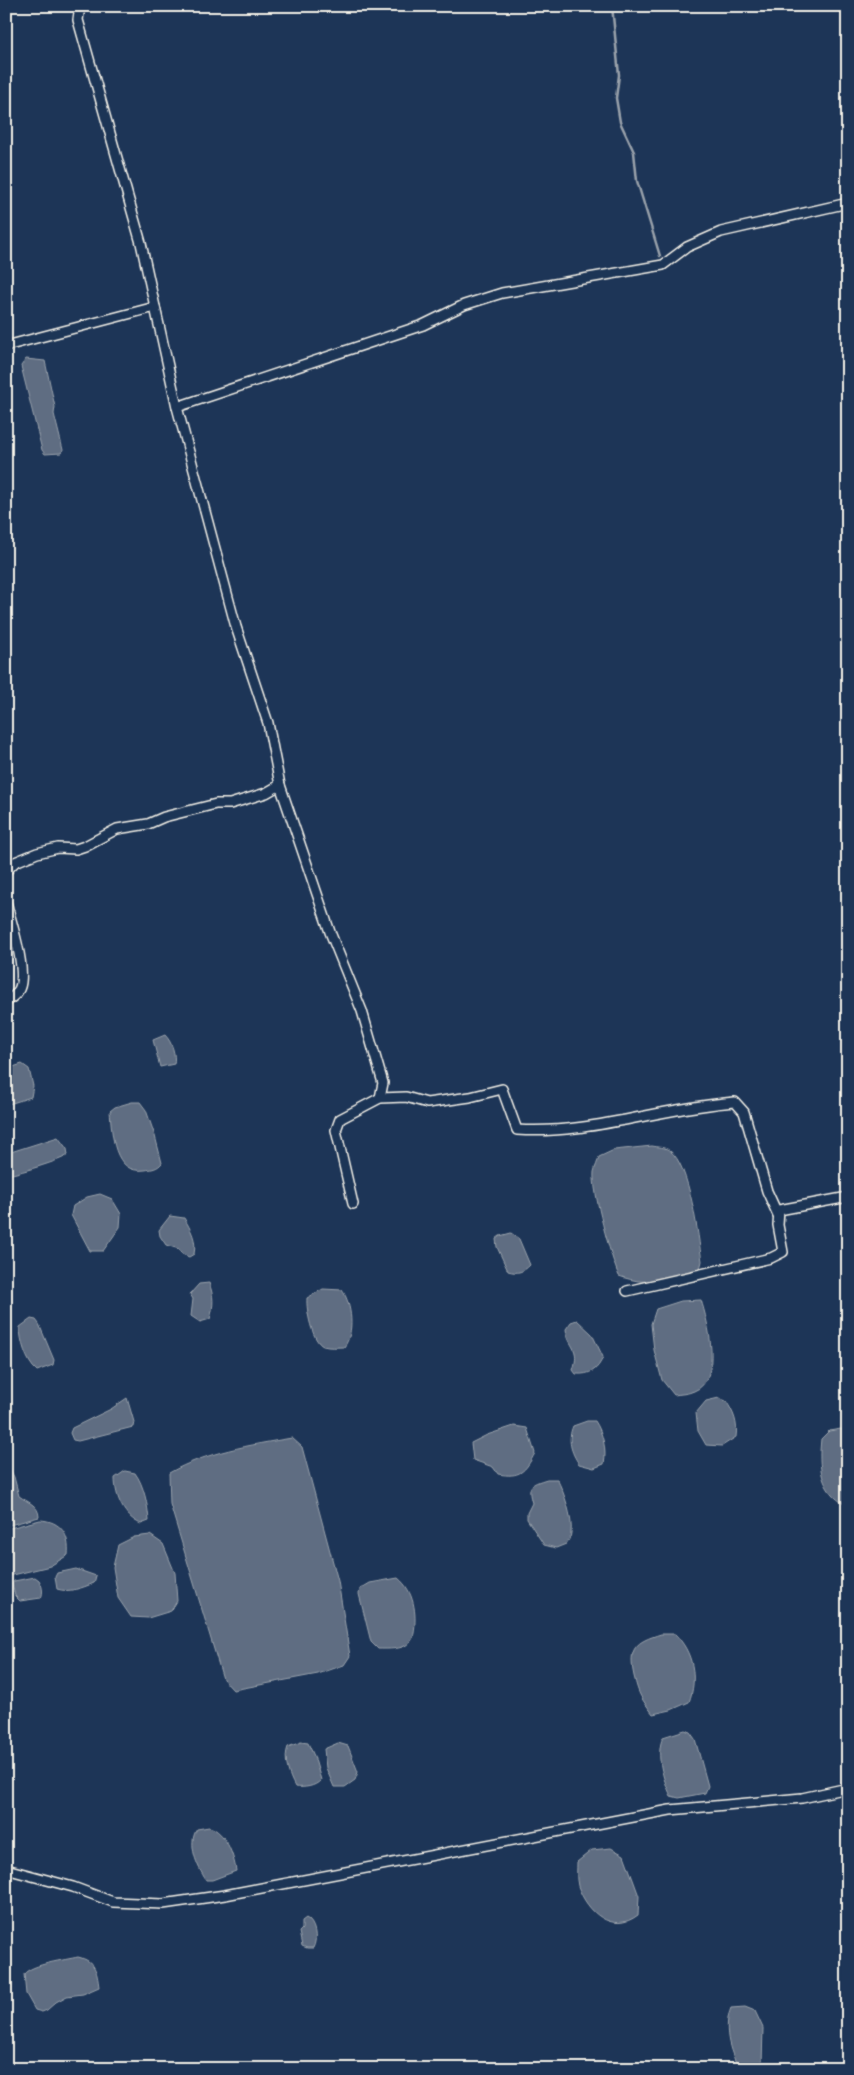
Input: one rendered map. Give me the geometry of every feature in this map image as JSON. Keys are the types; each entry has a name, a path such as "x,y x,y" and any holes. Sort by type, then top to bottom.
{"street":[{"path":"80,6 78,20 141,243 177,407 236,627 268,723 280,785 330,932 362,1012 383,1083 380,1098"},
{"path":"177,407 423,325 464,306 502,293 663,265 687,248 721,232 848,203"},
{"path":"6,346 155,307"},
{"path":"6,871 15,862 37,853 58,848 76,849 86,846 117,828 148,824 216,804 230,804 266,793 280,785"},
{"path":"6,902 14,930 22,975 19,990 6,1002"},
{"path":"353,1204 336,1130 340,1119 380,1098 406,1097 427,1103 470,1097 502,1089 517,1130 546,1132 636,1119 709,1104 735,1102 744,1112 767,1191 778,1215 784,1252 771,1258 627,1291"},
{"path":"778,1215 779,1210 848,1197"},
{"path":"6,1869 73,1887 113,1902 163,1904 225,1896 670,1810 802,1798 848,1788"}],"water":[{"path":"26,359 45,361 55,407 54,414 63,450 61,453 45,454 42,450 21,366"},
{"path":"165,1035 173,1049 174,1064 160,1067 153,1040"},
{"path":"22,1064 29,1069 33,1086 31,1097 6,1105 6,1072 10,1068"},
{"path":"132,1102 140,1102 146,1110 155,1136 162,1163 154,1168 134,1170 126,1166 116,1151 110,1111 115,1107"},
{"path":"58,1137 67,1149 68,1155 38,1167 6,1175 6,1155"},
{"path":"652,1146 670,1151 677,1159 683,1171 692,1202 702,1261 700,1269 669,1278 651,1281 631,1280 619,1276 599,1209 594,1172 599,1157 614,1150"},
{"path":"100,1194 112,1199 121,1214 120,1227 103,1251 90,1251 71,1215 73,1206 87,1197"},
{"path":"170,1216 184,1218 191,1231 195,1249 194,1254 189,1257 182,1254 179,1249 166,1245 160,1236 159,1230"},
{"path":"511,1233 519,1239 530,1265 520,1272 508,1271 497,1247 496,1239"},
{"path":"209,1283 213,1296 210,1319 200,1322 191,1316 193,1299 190,1294 199,1284"},
{"path":"323,1289 342,1290 348,1303 351,1327 344,1347 323,1346 319,1343 313,1332 307,1298"},
{"path":"701,1300 710,1336 711,1363 708,1375 703,1385 694,1391 674,1395 662,1380 654,1350 651,1324 656,1309 681,1301"},
{"path":"31,1319 36,1320 39,1324 54,1360 53,1365 37,1371 27,1357 20,1332 20,1327"},
{"path":"577,1320 592,1334 603,1357 593,1371 585,1374 576,1374 573,1370 576,1357 566,1329 571,1322"},
{"path":"6,1373 13,1421 10,1432 6,1433"},
{"path":"127,1398 134,1422 133,1427 78,1441 73,1440 70,1433 72,1428 111,1409"},
{"path":"719,1398 726,1401 733,1414 736,1423 736,1437 722,1446 706,1445 698,1431 696,1413 706,1401"},
{"path":"587,1421 595,1421 605,1448 604,1464 594,1468 579,1464 571,1446 570,1436 573,1426"},
{"path":"514,1426 527,1428 535,1453 525,1469 512,1475 498,1474 493,1467 473,1460 471,1443 487,1435"},
{"path":"841,1429 848,1432 848,1504 846,1505 831,1493 826,1485 820,1459 821,1439 829,1431"},
{"path":"292,1438 302,1447 338,1581 350,1656 344,1665 318,1674 233,1690 223,1679 170,1504 169,1473 213,1455"},
{"path":"6,1461 14,1477 19,1496 35,1507 39,1517 6,1526"},
{"path":"125,1471 135,1473 141,1483 147,1502 149,1521 141,1524 135,1521 125,1511 119,1499 115,1478"},
{"path":"547,1479 557,1479 571,1520 569,1539 566,1544 556,1548 544,1545 527,1519 527,1513 532,1503 531,1486"},
{"path":"40,1520 54,1523 63,1530 66,1535 68,1555 50,1566 9,1576 6,1572 6,1529"},
{"path":"150,1535 163,1544 175,1573 177,1601 171,1611 148,1618 131,1617 118,1598 113,1567 118,1545 134,1537"},
{"path":"76,1569 96,1576 94,1583 71,1590 57,1589 55,1577 57,1573"},
{"path":"35,1577 42,1586 41,1598 20,1601 15,1596 12,1584 14,1581"},
{"path":"398,1578 408,1589 413,1603 415,1625 413,1637 403,1647 378,1649 371,1642 359,1594 360,1589 370,1583"},
{"path":"661,1634 675,1634 681,1641 690,1657 693,1684 689,1702 671,1710 653,1714 639,1693 632,1659 639,1643"},
{"path":"685,1730 690,1732 695,1739 708,1786 705,1793 679,1798 671,1796 668,1789 661,1767 660,1751 663,1737"},
{"path":"301,1742 308,1743 321,1780 309,1786 295,1787 287,1767 286,1757 288,1747"},
{"path":"338,1743 348,1746 358,1772 355,1780 345,1787 334,1787 326,1768 324,1749"},
{"path":"209,1827 220,1833 228,1844 236,1871 212,1880 206,1880 194,1855 193,1841 197,1829"},
{"path":"611,1848 624,1855 639,1896 638,1915 628,1921 619,1923 602,1918 594,1912 582,1896 577,1880 577,1862 592,1850"},
{"path":"306,1918 312,1923 315,1931 315,1944 313,1948 302,1946 299,1932 302,1929 302,1921"},
{"path":"78,1957 92,1964 99,1987 83,1994 67,1996 42,2012 35,2010 26,1994 24,1974 41,1965"},
{"path":"745,2007 755,2011 763,2028 762,2065 739,2068 730,2047 727,2023 731,2008"}],"waterway":[{"path":"612,6 619,75 616,98 620,122 634,152 637,181 660,256"}]}
